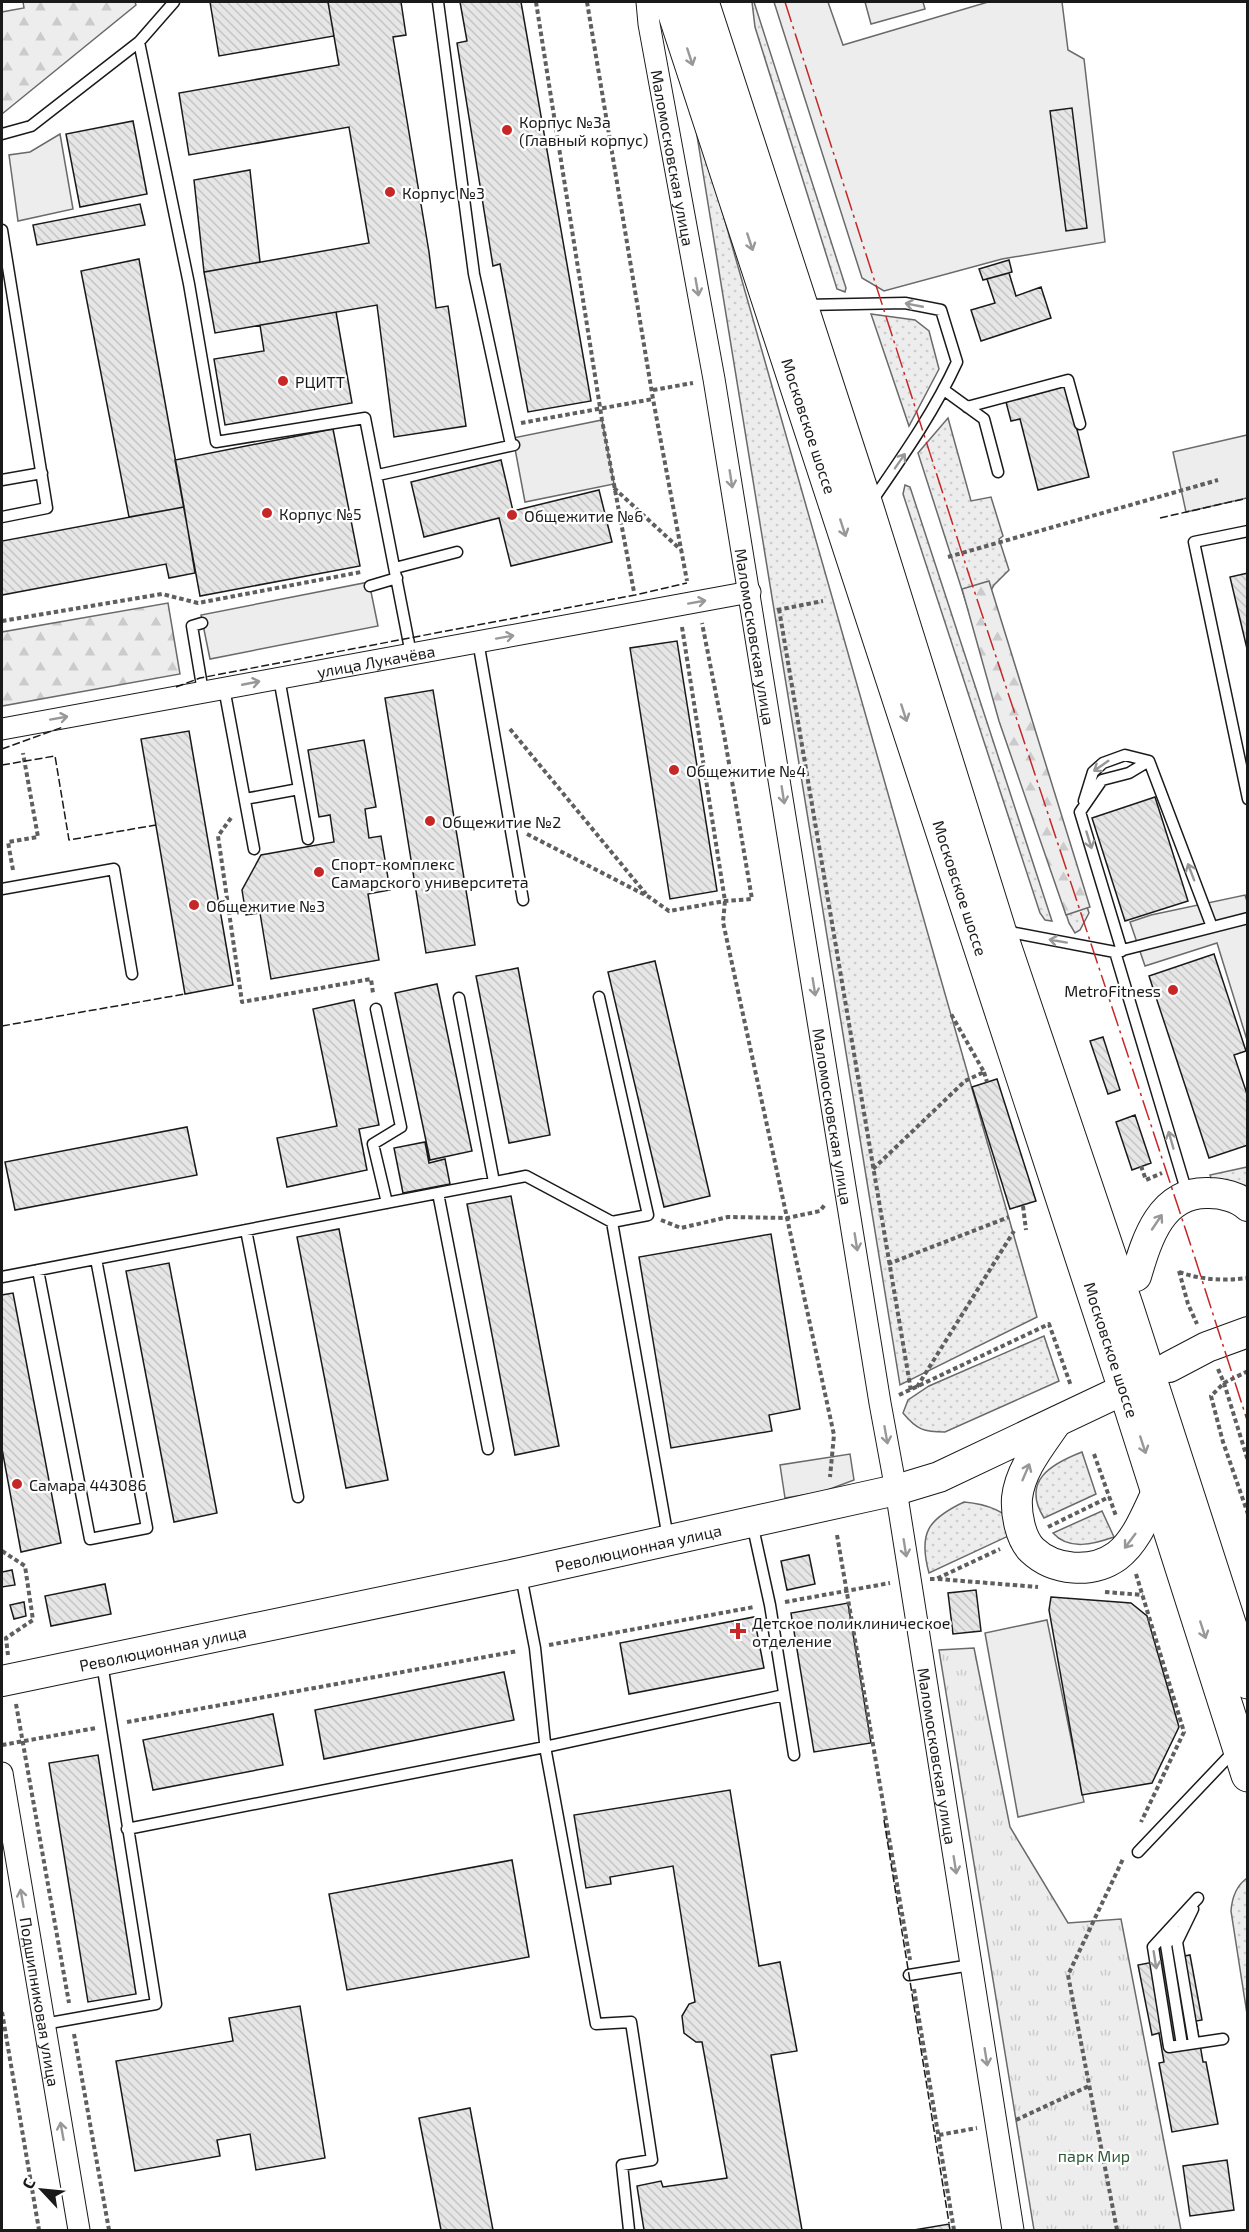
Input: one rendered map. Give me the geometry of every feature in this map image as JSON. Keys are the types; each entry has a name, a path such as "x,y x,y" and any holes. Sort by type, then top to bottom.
{"main road":[{"name":"Московское шоссе","path":"671,2 1148,1378 1248,1613"},
{"name":"Московское шоссе","path":"702,2 810,304 874,498 1148,1378 1248,1682"},
{"name":"Московское шоссе","path":"724,2 810,304"},
{"name":"Московское шоссе","path":"1010,932 1137,1276 1158,1490 1245,1752"},
{"path":"1126,1308 1146,1243 1156,1222 1165,1210 1187,1196 1200,1192 1215,1193 1248,1206"},
{"path":"1239,1335 1248,1311"},
{"name":"Революционная улица","path":"6,1680 521,1573 896,1490 939,1477 1239,1335"},
{"path":"1055,1424 1032,1458 1023,1476 1017,1497 1019,1519 1034,1533 1031,1549 1044,1559 1066,1567 1082,1569 1101,1565 1117,1556 1126,1547 1141,1524 1158,1490 1172,1452"}],"street":[{"name":"Маломосковская улица","path":"647,2 649,24 714,379 750,592 1013,2230"},
{"name":"улица Лукачёва","path":"2,729 638,612 691,609 750,592"},
{"name":"Подшипниковая улица","path":"2,1773 78,2230"}],"lane":[{"path":"2,134 31,126 139,42 174,2"},
{"path":"378,475 512,445 474,274 438,2"},
{"path":"139,42 189,285 216,442 365,418 378,475 411,654"},
{"path":"2,231 48,508 2,517"},
{"path":"810,304 905,303 941,310 957,362 944,390 910,447 874,498"},
{"path":"967,407 1068,380 1080,424"},
{"path":"944,390 984,419 998,472"},
{"path":"2,480 42,473"},
{"path":"1248,531 1194,542 1248,799"},
{"path":"370,586 396,573 457,552"},
{"path":"202,623 192,626 203,692"},
{"path":"478,641 523,900"},
{"path":"279,678 308,839"},
{"path":"224,688 254,849"},
{"path":"1149,761 1125,755 1103,763 1093,772 1080,812 1187,1196"},
{"path":"1080,812 1102,780 1129,773 1149,761"},
{"path":"1149,761 1212,927"},
{"path":"245,799 299,789"},
{"path":"2,889 114,869 132,974"},
{"path":"1010,932 1119,951 1248,918"},
{"path":"2,1277 526,1176 612,1222 648,1215 600,997"},
{"path":"459,998 494,1182"},
{"path":"376,1009 401,1127 373,1144 387,1203"},
{"path":"438,1193 488,1449"},
{"path":"612,1222 669,1541"},
{"path":"246,1230 298,1497"},
{"path":"38,1270 90,1539 147,1528 96,1259"},
{"path":"752,1522 770,1605 794,1755"},
{"path":"521,1573 535,1647 545,1747 596,2024 631,2022 652,2160 622,2165 629,2230"},
{"path":"44,2024 156,2004 102,1659"},
{"path":"128,1829 545,1747 784,1695"},
{"path":"1138,1852 1245,1752"},
{"path":"1194,2043 1177,1942 1198,1898 1153,1947 1169,2047 1182,2045 1194,2043 1223,2038"},
{"path":"911,1975 971,1965"}],"path":[{"path":"536,2 601,410 638,612"},
{"path":"510,826 649,897 669,911 725,901 752,899 703,624 691,609 653,399 587,2"},
{"path":"653,390 699,381"},
{"path":"507,425 653,399"},
{"path":"948,557 1218,480"},
{"path":"614,487 682,551"},
{"path":"2,621 162,594 198,603 366,571"},
{"path":"691,609 682,627 725,901 723,922 834,1435 830,1479"},
{"path":"779,609 911,1391"},
{"path":"489,703 649,897"},
{"path":"16,886 8,842 38,837 23,753"},
{"path":"245,799 218,836 242,1002 370,979 376,1009"},
{"path":"951,1014 984,1072 987,1082"},
{"path":"872,1169 965,1081 984,1072"},
{"path":"1141,1166 1146,1180 1162,1173"},
{"path":"648,1215 681,1228 728,1217 787,1218 820,1211 845,1179"},
{"path":"1023,1206 1026,1230"},
{"path":"888,1264 1009,1217"},
{"path":"917,1388 1014,1231"},
{"path":"1179,1271 1198,1278 1228,1280 1248,1278"},
{"path":"898,1396 1049,1324 1071,1386"},
{"path":"1248,1371 1224,1383 1211,1396 1223,1442 1248,1514"},
{"path":"1233,1415 1248,1461"},
{"path":"2,1745 847,1590 910,1580 936,1579 1109,1497 1094,1454"},
{"path":"837,1535 954,2230"},
{"path":"2,1551 25,1566 33,1620 6,1638 6,1680 22,1742 110,2230"},
{"path":"2,2012 39,2230"},
{"path":"1009,2123 1089,2086"},
{"path":"939,2135 981,2128"}],"green space":[{"path":"23,2 135,2 136,5 2,114 2,12 24,8"},
{"path":"752,2 754,2 846,288 845,292 837,289 755,27"},
{"path":"692,105 1037,1317 900,1385"},
{"path":"871,314 915,320 929,331 939,369 909,426"},
{"path":"948,418 971,501 991,497 1003,536 999,539 1009,570 994,585 987,597 1089,913 1080,930 1075,933 1069,923 918,453"},
{"path":"905,485 910,487 1052,921 1045,920 1040,913 903,494"},
{"path":"989,581 1090,907 1066,915 999,721 962,589"},
{"path":"168,603 180,674 2,706 2,632"},
{"path":"1247,1167 1247,1198 1212,1181 1210,1175"},
{"path":"1044,1336 1059,1381 945,1432 921,1429 903,1413 908,1400 929,1386"},
{"path":"1082,1452 1096,1494 1044,1518 1036,1494 1038,1484 1050,1468"},
{"path":"964,1502 996,1510 1009,1518 1019,1531 929,1573 925,1547 929,1529 934,1521"},
{"path":"1102,1511 1114,1537 1090,1544 1074,1544 1059,1539 1053,1533"},
{"name":"парк Мир","path":"974,1648 1010,1827 1068,1923 1121,1919 1181,2230 1034,2230 939,1650"},
{"path":"1247,1878 1247,2014 1231,1911 1235,1892"}],"shaded area":[{"path":"774,2 828,2 843,45 988,2 1062,2 1068,50 1084,59 1105,242 1002,259 884,291 862,278"},
{"path":"865,2 923,2 925,9 871,24"},
{"path":"60,134 73,209 18,221 9,155 30,152"},
{"path":"602,420 614,484 525,502 513,438"},
{"path":"1247,435 1247,498 1186,512 1173,452"},
{"path":"369,582 378,626 210,659 201,615"},
{"path":"1245,895 1248,904 1247,1040 1217,943 1145,966 1130,922 1151,915"},
{"path":"850,1454 854,1480 822,1492 785,1498 780,1465"},
{"path":"1047,1620 1084,1802 1018,1817 985,1633"}],"building":[{"path":"210,2 328,2 334,36 219,56"},
{"name":"Корпус №3","path":"328,2 401,2 406,35 393,37 429,252 436,308 448,306 466,426 394,437 377,305 215,333 204,272 369,243 349,127 189,155 179,93 339,65"},
{"name":"Корпус №3a (Главный корпус)","path":"460,2 521,2 591,401 528,412 500,264 493,266 457,43 467,41"},
{"path":"1072,108 1087,228 1066,231 1050,111"},
{"path":"133,121 147,194 80,207 66,134"},
{"path":"250,170 260,262 204,272 194,180"},
{"path":"140,204 145,225 37,245 33,225"},
{"path":"139,259 184,507 129,517 81,271"},
{"path":"1009,260 1012,272 983,280 979,269"},
{"path":"1009,273 1016,296 1041,287 1051,318 981,341 971,310 995,303 987,279"},
{"name":"РЦИТТ","path":"336,312 352,403 225,425 214,359 264,351 260,325"},
{"path":"1066,386 1089,477 1038,490 1020,419 1011,421 1006,402"},
{"name":"Корпус №5","path":"333,429 360,566 200,596 175,460"},
{"name":"Общежитие №6","path":"501,460 513,511 599,490 612,542 511,566 499,518 424,537 411,482"},
{"path":"184,507 195,573 169,578 166,564 2,595 2,541"},
{"path":"1248,573 1248,653 1230,577"},
{"name":"Общежитие №4","path":"677,641 717,891 670,899 630,648"},
{"name":"Общежитие №2","path":"433,690 475,945 426,953 385,698"},
{"name":"Общежитие №3","path":"189,731 233,985 185,994 141,739"},
{"name":"Спорт-комплекс Самарского университета","path":"364,740 376,807 365,809 369,838 381,836 390,890 368,894 379,960 271,979 260,913 246,915 242,890 261,855 334,842 330,815 319,817 308,750"},
{"path":"1155,797 1188,901 1125,921 1092,818"},
{"path":"1214,954 1246,1051 1234,1055 1248,1097 1248,1145 1209,1158 1149,976"},
{"path":"655,961 710,1196 664,1207 608,972"},
{"path":"518,968 550,1135 509,1143 476,976"},
{"path":"437,984 472,1151 430,1160 395,993"},
{"path":"354,1000 379,1125 359,1129 367,1170 287,1187 277,1138 337,1126 313,1009"},
{"path":"1103,1037 1120,1090 1108,1094 1090,1041"},
{"path":"997,1079 1036,1201 1010,1209 972,1087"},
{"path":"1135,1115 1151,1163 1132,1170 1116,1122"},
{"path":"187,1127 197,1175 15,1210 5,1162"},
{"path":"425,1142 429,1163 445,1159 450,1184 403,1193 394,1148"},
{"path":"511,1196 559,1446 515,1455 467,1204"},
{"path":"339,1229 388,1480 346,1488 297,1237"},
{"path":"771,1234 800,1409 769,1415 772,1431 671,1448 639,1257"},
{"path":"169,1263 217,1513 174,1522 126,1271"},
{"path":"13,1293 61,1543 21,1552 2,1449 2,1295"},
{"path":"809,1555 815,1584 787,1590 781,1561"},
{"path":"12,1570 15,1585 2,1587 2,1572"},
{"path":"105,1584 111,1614 51,1626 45,1596"},
{"path":"976,1590 981,1631 953,1634 948,1593"},
{"path":"1051,1597 1131,1603 1147,1616 1179,1727 1152,1783 1082,1795 1049,1610"},
{"path":"24,1602 26,1616 14,1619 10,1605"},
{"path":"848,1603 871,1743 814,1752 791,1613"},
{"path":"754,1617 764,1668 629,1694 620,1643"},
{"path":"504,1672 514,1720 324,1759 315,1710"},
{"path":"273,1714 283,1765 153,1790 143,1740"},
{"path":"98,1755 136,1994 88,2002 49,1763"},
{"path":"730,1790 759,1966 780,1962 797,2051 771,2055 802,2230 644,2230 637,2186 661,2181 663,2187 727,2178 702,2042 696,2042 684,2033 682,2016 689,2004 695,2002 673,1866 610,1877 611,1884 586,1888 574,1815"},
{"path":"512,1860 529,1957 347,1990 329,1894"},
{"path":"1190,1955 1202,2020 1196,2021 1218,2124 1172,2132 1159,2063 1164,2062 1159,2033 1152,2035 1138,1965"},
{"path":"300,2006 325,2158 256,2170 250,2134 217,2140 220,2156 135,2171 116,2061 233,2041 229,2018"},
{"path":"470,2108 493,2230 441,2230 419,2118"},
{"path":"1227,2160 1234,2210 1190,2216 1183,2166"},
{"path":"949,2224 950,2230 914,2230"}],"fence":[{"path":"1160,518 1248,498"},
{"path":"176,687 200,678 635,595 687,583"},
{"path":"2,749 63,727"},
{"path":"2,765 55,756 69,840 156,825"},
{"path":"2,1026 185,994"},
{"path":"884,1820 949,2223"}],"power":[{"path":"785,2 970,578 1248,1423"}],"place":[{"name":"Корпус №3a (Главный корпус)","path":"507,130"},
{"name":"Корпус №3","path":"390,192"},
{"name":"РЦИТТ","path":"283,381"},
{"name":"Корпус №5","path":"267,513"},
{"name":"Общежитие №6","path":"512,515"},
{"name":"Общежитие №4","path":"674,770"},
{"name":"Общежитие №2","path":"430,821"},
{"name":"Спорт-комплекс Самарского университета","path":"319,872"},
{"name":"Общежитие №3","path":"194,905"},
{"name":"MetroFitness","path":"1173,990"},
{"name":"Самара 443086","path":"17,1484"},
{"name":"Детское поликлиническое отделение","path":"738,1631"}]}
